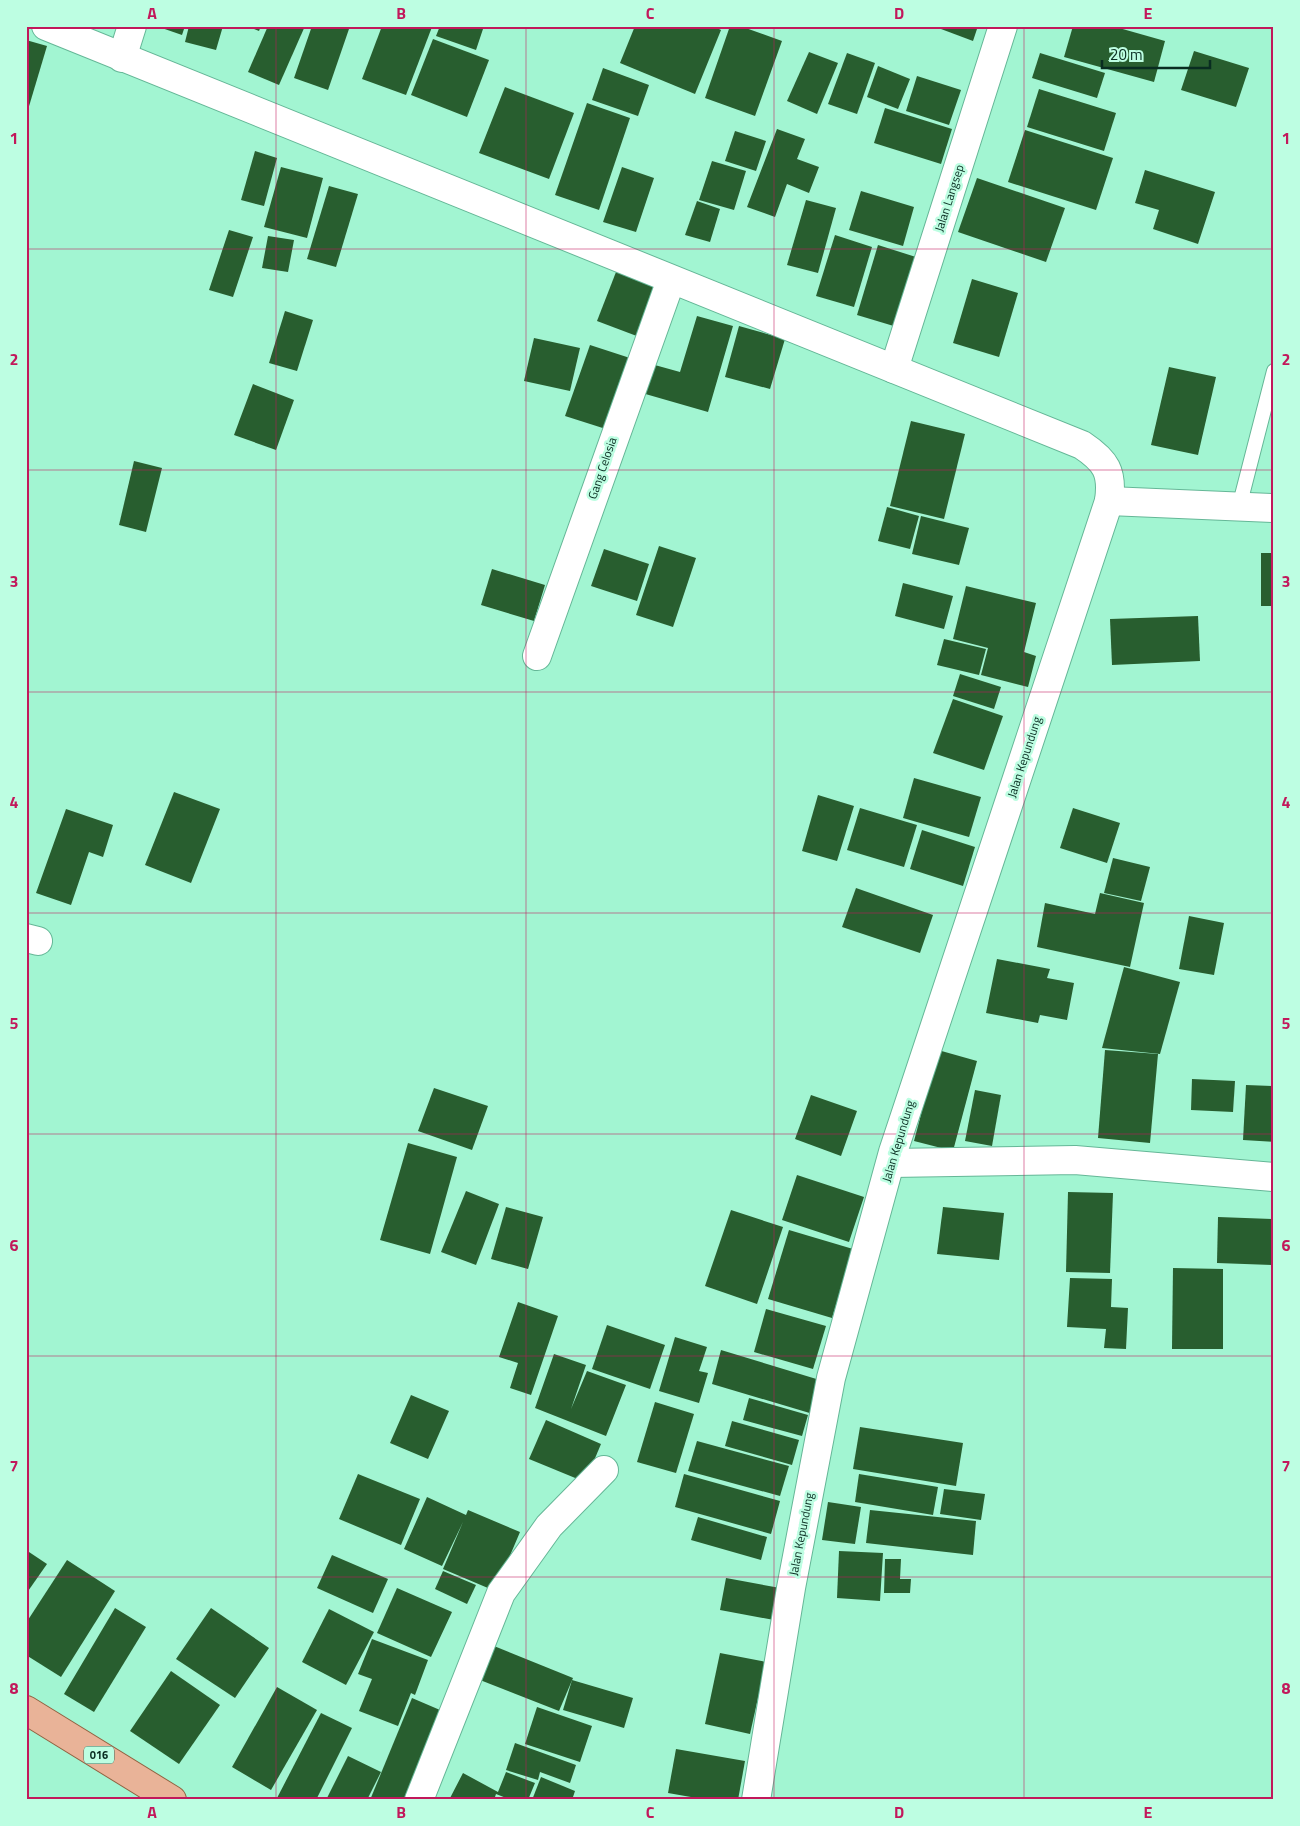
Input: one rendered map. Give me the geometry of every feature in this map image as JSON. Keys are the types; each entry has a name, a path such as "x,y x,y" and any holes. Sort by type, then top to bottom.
{"main road":[{"name":"016","path":"26,1710 172,1800"}],"street":[{"name":"Jalan Kepundung","path":"46,26 670,280 1082,445 1094,453 1108,470 1111,485 1109,501 891,1163 831,1378 791,1588 756,1800"},
{"path":"122,58 132,26"},
{"name":"Jalan Langsep","path":"894,369 1003,26"},
{"name":"Gang Celosia","path":"536,656 670,280"},
{"path":"1109,501 1274,508"},
{"path":"891,1163 1075,1160 1274,1177"},
{"path":"419,1800 500,1592 549,1526 604,1470"}],"lane":[{"path":"1239,507 1274,371"}],"building":[{"path":"156,26 185,26 182,35"},
{"path":"189,26 223,26 216,50 185,42"},
{"path":"246,26 261,26 259,31"},
{"path":"268,26 305,26 279,85 248,72"},
{"path":"312,26 350,26 328,90 294,78"},
{"path":"382,26 432,27 406,95 362,79"},
{"path":"440,26 484,26 476,50 436,36"},
{"path":"635,26 713,26 721,30 695,94 620,63"},
{"path":"730,26 740,26 782,41 755,116 705,98"},
{"path":"933,26 978,26 973,41"},
{"path":"1073,26 1112,26 1165,41 1154,82 1064,57"},
{"path":"433,39 489,60 467,117 411,95"},
{"path":"26,40 47,46 27,113 26,113"},
{"path":"1194,51 1249,68 1236,107 1181,90"},
{"path":"809,52 838,63 817,114 787,101"},
{"path":"847,53 875,63 857,114 828,104"},
{"path":"1040,53 1105,73 1097,98 1032,78"},
{"path":"878,66 910,79 898,109 867,97"},
{"path":"603,68 649,85 638,116 592,100"},
{"path":"917,76 961,90 949,125 906,111"},
{"path":"505,87 574,113 549,179 479,153"},
{"path":"1039,89 1116,113 1104,151 1027,127"},
{"path":"587,103 630,118 599,210 555,195"},
{"path":"885,108 952,129 941,164 874,143"},
{"path":"777,129 805,139 797,159 819,167 809,193 787,184 775,217 747,207"},
{"path":"1025,130 1113,158 1096,210 1008,182"},
{"path":"735,131 766,141 756,171 725,161"},
{"path":"255,151 277,158 264,206 241,200"},
{"path":"712,161 746,171 734,210 699,200"},
{"path":"281,167 323,178 307,238 264,227"},
{"path":"622,167 654,178 636,232 603,222"},
{"path":"1145,170 1215,192 1198,244 1153,229 1159,210 1135,203"},
{"path":"977,178 1065,208 1046,262 958,232"},
{"path":"329,186 358,194 336,267 307,259"},
{"path":"861,191 914,207 903,246 849,230"},
{"path":"806,200 836,208 818,273 787,265"},
{"path":"697,201 720,209 710,242 685,235"},
{"path":"229,230 253,237 233,297 209,290"},
{"path":"835,235 872,247 854,307 816,296"},
{"path":"268,236 294,240 288,272 262,268"},
{"path":"878,245 919,258 897,327 857,315"},
{"path":"616,272 661,290 642,338 597,321"},
{"path":"972,279 1018,293 999,357 953,343"},
{"path":"285,311 313,320 297,371 269,363"},
{"path":"697,316 733,326 708,412 635,391 644,362 680,372"},
{"path":"739,326 785,339 770,389 725,377"},
{"path":"534,338 580,348 570,391 524,381"},
{"path":"590,345 633,359 609,430 565,416"},
{"path":"1169,367 1216,377 1198,455 1151,445"},
{"path":"253,384 294,400 276,450 234,435"},
{"path":"911,421 965,434 944,519 890,506"},
{"path":"134,461 162,468 146,532 119,525"},
{"path":"887,507 919,516 910,549 878,541"},
{"path":"921,516 969,528 959,565 912,554"},
{"path":"659,546 696,558 673,627 636,615"},
{"path":"604,549 649,564 637,601 591,586"},
{"path":"1261,553 1274,553 1274,606 1261,606"},
{"path":"492,569 545,585 534,621 481,605"},
{"path":"903,583 953,596 944,629 895,616"},
{"path":"966,586 1036,603 1024,652 1036,656 1028,687 981,675 988,648 953,639"},
{"path":"1198,616 1200,661 1112,665 1110,619"},
{"path":"944,639 986,649 979,675 937,665"},
{"path":"960,674 1001,687 994,709 953,696"},
{"path":"953,699 1003,716 984,770 933,753"},
{"path":"914,778 981,797 969,837 903,818"},
{"path":"174,792 220,809 191,883 145,865"},
{"path":"818,795 854,806 837,861 802,851"},
{"path":"860,808 917,825 904,867 847,850"},
{"path":"1073,808 1120,823 1107,863 1060,848"},
{"path":"66,809 113,825 103,857 89,852 71,905 36,893"},
{"path":"922,830 975,847 963,886 910,869"},
{"path":"1113,858 1150,867 1141,901 1104,893"},
{"path":"856,888 933,915 920,953 842,927"},
{"path":"1100,893 1144,903 1130,967 1037,947 1045,903 1095,914"},
{"path":"1189,916 1224,923 1214,975 1179,969"},
{"path":"997,959 1050,969 1047,978 1074,983 1067,1020 1040,1015 1038,1023 986,1013"},
{"path":"1124,967 1180,982 1160,1054 1102,1048"},
{"path":"938,1050 977,1061 953,1151 914,1141"},
{"path":"1105,1050 1158,1054 1150,1143 1098,1138"},
{"path":"1192,1079 1235,1081 1233,1112 1191,1110"},
{"path":"1246,1085 1274,1086 1274,1142 1243,1140"},
{"path":"434,1088 488,1106 472,1150 418,1131"},
{"path":"975,1090 1001,1095 992,1146 965,1141"},
{"path":"811,1095 857,1111 841,1156 795,1139"},
{"path":"408,1143 457,1157 430,1254 380,1240"},
{"path":"797,1175 864,1197 849,1242 782,1220"},
{"path":"466,1191 499,1204 476,1265 441,1252"},
{"path":"1068,1192 1113,1193 1110,1273 1066,1272"},
{"path":"506,1207 543,1217 528,1269 491,1259"},
{"path":"943,1207 1004,1213 999,1260 937,1254"},
{"path":"731,1210 783,1227 757,1304 705,1286"},
{"path":"1218,1217 1274,1219 1274,1265 1217,1263"},
{"path":"789,1230 853,1249 832,1318 768,1299"},
{"path":"1173,1268 1223,1269 1223,1349 1172,1349"},
{"path":"1070,1278 1112,1279 1111,1307 1128,1308 1126,1349 1104,1348 1106,1329 1067,1327"},
{"path":"518,1302 558,1316 531,1395 510,1388 518,1363 499,1357"},
{"path":"766,1309 826,1326 813,1369 754,1352"},
{"path":"607,1325 665,1345 650,1389 592,1369"},
{"path":"675,1337 707,1347 699,1371 708,1373 699,1403 659,1391"},
{"path":"721,1350 823,1381 813,1414 712,1384"},
{"path":"554,1354 586,1365 571,1409 587,1371 626,1385 606,1436 535,1408"},
{"path":"411,1395 449,1411 428,1459 390,1443"},
{"path":"749,1398 808,1415 802,1436 743,1420"},
{"path":"655,1402 694,1414 676,1473 637,1462"},
{"path":"546,1420 601,1444 585,1482 529,1459"},
{"path":"732,1421 799,1440 792,1465 725,1446"},
{"path":"860,1427 963,1443 956,1486 853,1469"},
{"path":"697,1441 789,1466 780,1496 688,1471"},
{"path":"358,1474 420,1499 401,1545 339,1519"},
{"path":"684,1474 780,1501 771,1534 675,1507"},
{"path":"859,1474 938,1487 933,1515 855,1502"},
{"path":"944,1489 985,1494 981,1520 940,1514"},
{"path":"427,1497 466,1515 468,1510 520,1532 495,1591 443,1569 463,1522 442,1566 404,1549"},
{"path":"828,1502 861,1507 855,1544 822,1540"},
{"path":"870,1510 976,1521 973,1555 866,1543"},
{"path":"698,1517 767,1537 761,1560 691,1540"},
{"path":"26,1550 47,1564 26,1594"},
{"path":"839,1551 883,1553 880,1601 837,1598"},
{"path":"332,1555 388,1579 373,1613 317,1588"},
{"path":"885,1559 901,1559 900,1579 911,1579 910,1593 884,1593"},
{"path":"67,1560 115,1591 61,1677 26,1655 26,1623"},
{"path":"443,1571 476,1585 467,1604 435,1589"},
{"path":"726,1578 780,1588 774,1620 720,1610"},
{"path":"397,1588 452,1612 431,1657 377,1633"},
{"path":"115,1608 146,1627 94,1712 64,1694"},
{"path":"211,1608 269,1648 235,1698 176,1659"},
{"path":"329,1609 374,1632 346,1685 302,1662"},
{"path":"372,1639 428,1660 415,1695 411,1693 398,1726 359,1711 372,1679 358,1674"},
{"path":"494,1646 573,1678 559,1711 480,1680"},
{"path":"720,1653 766,1662 750,1734 705,1724"},
{"path":"171,1671 220,1705 179,1764 130,1731"},
{"path":"572,1680 633,1698 624,1728 563,1710"},
{"path":"277,1687 317,1710 271,1790 232,1767"},
{"path":"412,1698 447,1713 412,1800 370,1800"},
{"path":"537,1707 592,1726 580,1762 525,1744"},
{"path":"321,1713 352,1728 316,1800 276,1800"},
{"path":"515,1743 576,1765 570,1783 540,1772 538,1780 506,1770"},
{"path":"676,1749 745,1761 738,1800 708,1800 668,1793"},
{"path":"348,1756 381,1772 367,1800 326,1800"},
{"path":"506,1772 535,1783 528,1800 511,1800 496,1794 494,1800 449,1800 463,1773 498,1792"},
{"path":"541,1777 575,1791 572,1800 532,1800"}]}
